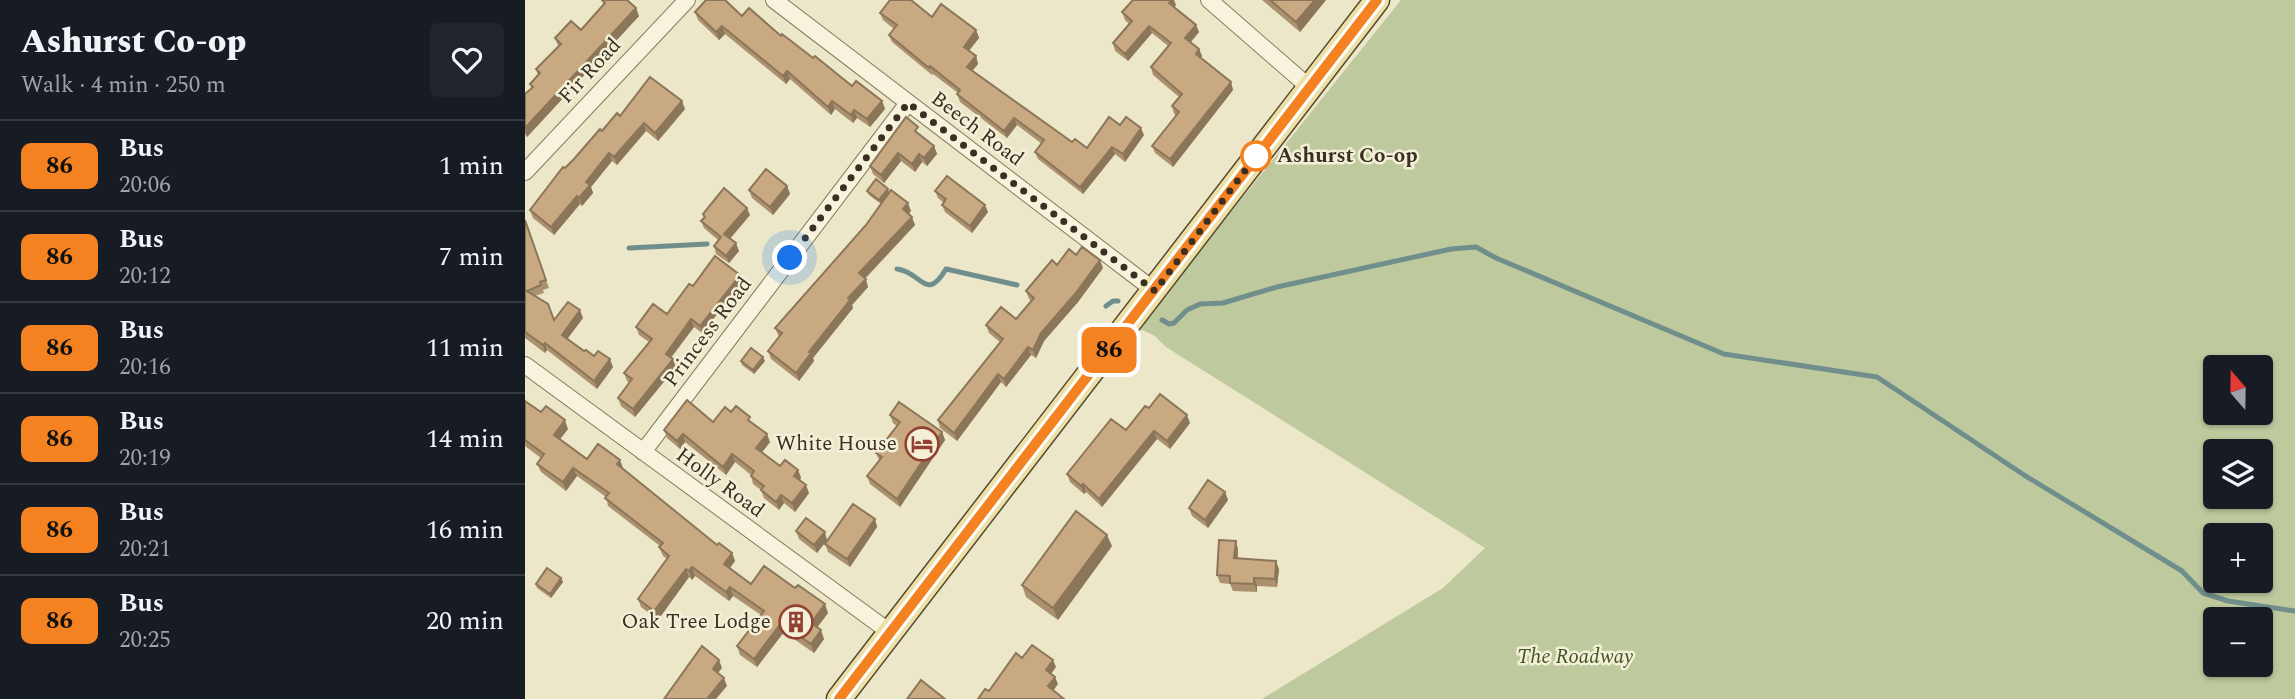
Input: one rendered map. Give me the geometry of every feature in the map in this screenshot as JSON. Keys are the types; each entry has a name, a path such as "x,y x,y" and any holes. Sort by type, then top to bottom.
{"main road":[{"path":"839,699 1377,0"}],"street":[{"name":"Fir Road","path":"525,172 687,0"},
{"name":"Beech Road","path":"774,0 1155,291"},
{"path":"1209,0 1309,87"},
{"name":"Princess Road","path":"643,453 908,103"},
{"name":"Holly Road","path":"525,365 891,633"}],"green space":[{"name":"The Roadway","path":"1401,0 2295,0 2295,699 1262,699 1443,588 1485,548 1166,347 1155,336 1138,328"}],"building":[{"path":"602,0 627,0 636,8 525,128 525,94 533,87 530,84 540,73 536,69 561,44 555,38 571,21 581,30 605,3"},
{"path":"706,0 725,0 742,16 749,8 781,36 782,34 813,58 815,56 852,86 856,81 882,101 867,119 854,110 851,115 832,101 828,107 787,71 783,76 722,26 716,32 695,12"},
{"path":"890,0 911,0 932,17 941,4 976,30 964,47 976,56 967,67 1072,142 1075,139 1087,148 1109,117 1120,125 1126,117 1141,128 1123,154 1112,147 1080,187 1035,152 1044,140 1014,118 1004,131 957,94 960,90 889,35 897,25 880,13"},
{"path":"1133,0 1171,0 1169,3 1196,25 1185,38 1199,49 1196,54 1231,82 1170,159 1152,146 1179,112 1172,106 1182,94 1151,67 1171,43 1149,26 1125,54 1113,43 1132,21 1122,12"},
{"path":"1270,0 1315,0 1296,22"},
{"path":"650,77 682,101 655,133 644,123 614,157 609,153 586,182 590,185 551,227 530,210 563,167 574,159 600,129 602,131 617,113 620,116"},
{"path":"906,117 918,127 915,131 934,146 924,158 919,154 912,164 898,153 881,175 870,166"},
{"path":"766,169 787,186 770,207 749,190"},
{"path":"947,176 985,205 970,226 942,205 946,199 935,191"},
{"path":"876,179 888,189 879,200 867,191"},
{"path":"724,188 747,208 724,234 736,243 726,256 714,246 721,237 701,221 705,217 703,214"},
{"path":"891,190 908,203 903,209 912,217 859,273 866,279 848,298 850,300 796,373 768,351 782,333 775,328 866,225"},
{"path":"525,220 546,280 527,291 548,304 554,320 568,302 580,310 562,335 594,356 598,351 610,359 594,381 545,343 543,345 525,332"},
{"path":"1082,247 1100,260 1041,333 1033,350 1028,347 1004,379 998,374 954,433 938,420 1003,339 986,325 1001,307 1016,319 1034,298 1026,291 1052,260 1057,265 1069,249 1076,255"},
{"path":"715,256 740,275 700,326 691,319 666,354 673,359 633,409 618,398 632,379 624,373 652,339 636,327 653,304 667,314 689,284 693,286"},
{"path":"751,348 763,357 753,370 741,361"},
{"path":"1160,394 1187,415 1167,441 1154,431 1099,499 1067,474 1111,419 1126,430 1145,406 1149,408"},
{"path":"687,400 713,422 725,407 731,412 736,406 750,417 748,420 767,434 756,448 780,466 785,460 798,470 794,476 806,485 792,503 781,495 776,502 761,490 764,486 751,476 754,471 732,454 723,467 683,434 677,441 664,430"},
{"path":"525,401 541,412 546,406 565,420 554,435 587,459 598,444 620,460 617,464 717,545 719,543 732,553 724,564 751,584 764,566 795,588 798,585 825,604 811,623 821,630 811,644 781,623 754,659 737,646 764,611 730,587 726,592 692,567 689,571 686,569 654,611 638,599 669,556 659,547 663,543 605,498 609,493 573,468 563,482 537,464 544,454 525,440"},
{"path":"899,402 942,432 897,499 867,476 882,457 876,453 900,422 890,415"},
{"path":"1208,480 1225,492 1205,520 1189,508"},
{"path":"853,504 875,519 847,559 825,544"},
{"path":"1076,511 1107,535 1053,608 1022,585"},
{"path":"806,518 825,532 814,545 796,531"},
{"path":"1219,540 1236,541 1234,558 1276,561 1275,579 1254,578 1254,584 1230,583 1230,576 1217,575"},
{"path":"547,568 561,578 550,594 536,584"},
{"path":"1032,645 1053,660 1046,670 1055,677 1048,686 1064,699 978,699 985,689 989,691 1016,653 1022,658"},
{"path":"702,646 719,660 713,669 724,678 707,699 664,699"},
{"path":"921,680 945,699 907,699"}],"waterway":[{"path":"629,248 707,244"},
{"path":"1162,320 1169,324 1174,323 1187,310 1200,304 1223,303 1277,287 1451,249 1476,247 1496,258 1724,354 1877,377 2024,475 2182,571 2203,593 2228,601 2295,611"},
{"path":"897,269 928,285 939,279 946,269 1017,285"},
{"path":"1106,306 1118,301"}],"bus line":[{"name":"86","path":"839,699 1377,0"}],"place":[{"name":"Ashurst Co-op","path":"1256,156"},
{"name":"White House","path":"922,444"},
{"name":"Oak Tree Lodge","path":"796,622"}],"route":[{"path":"790,258 908,103 1155,291 1256,156"}]}
